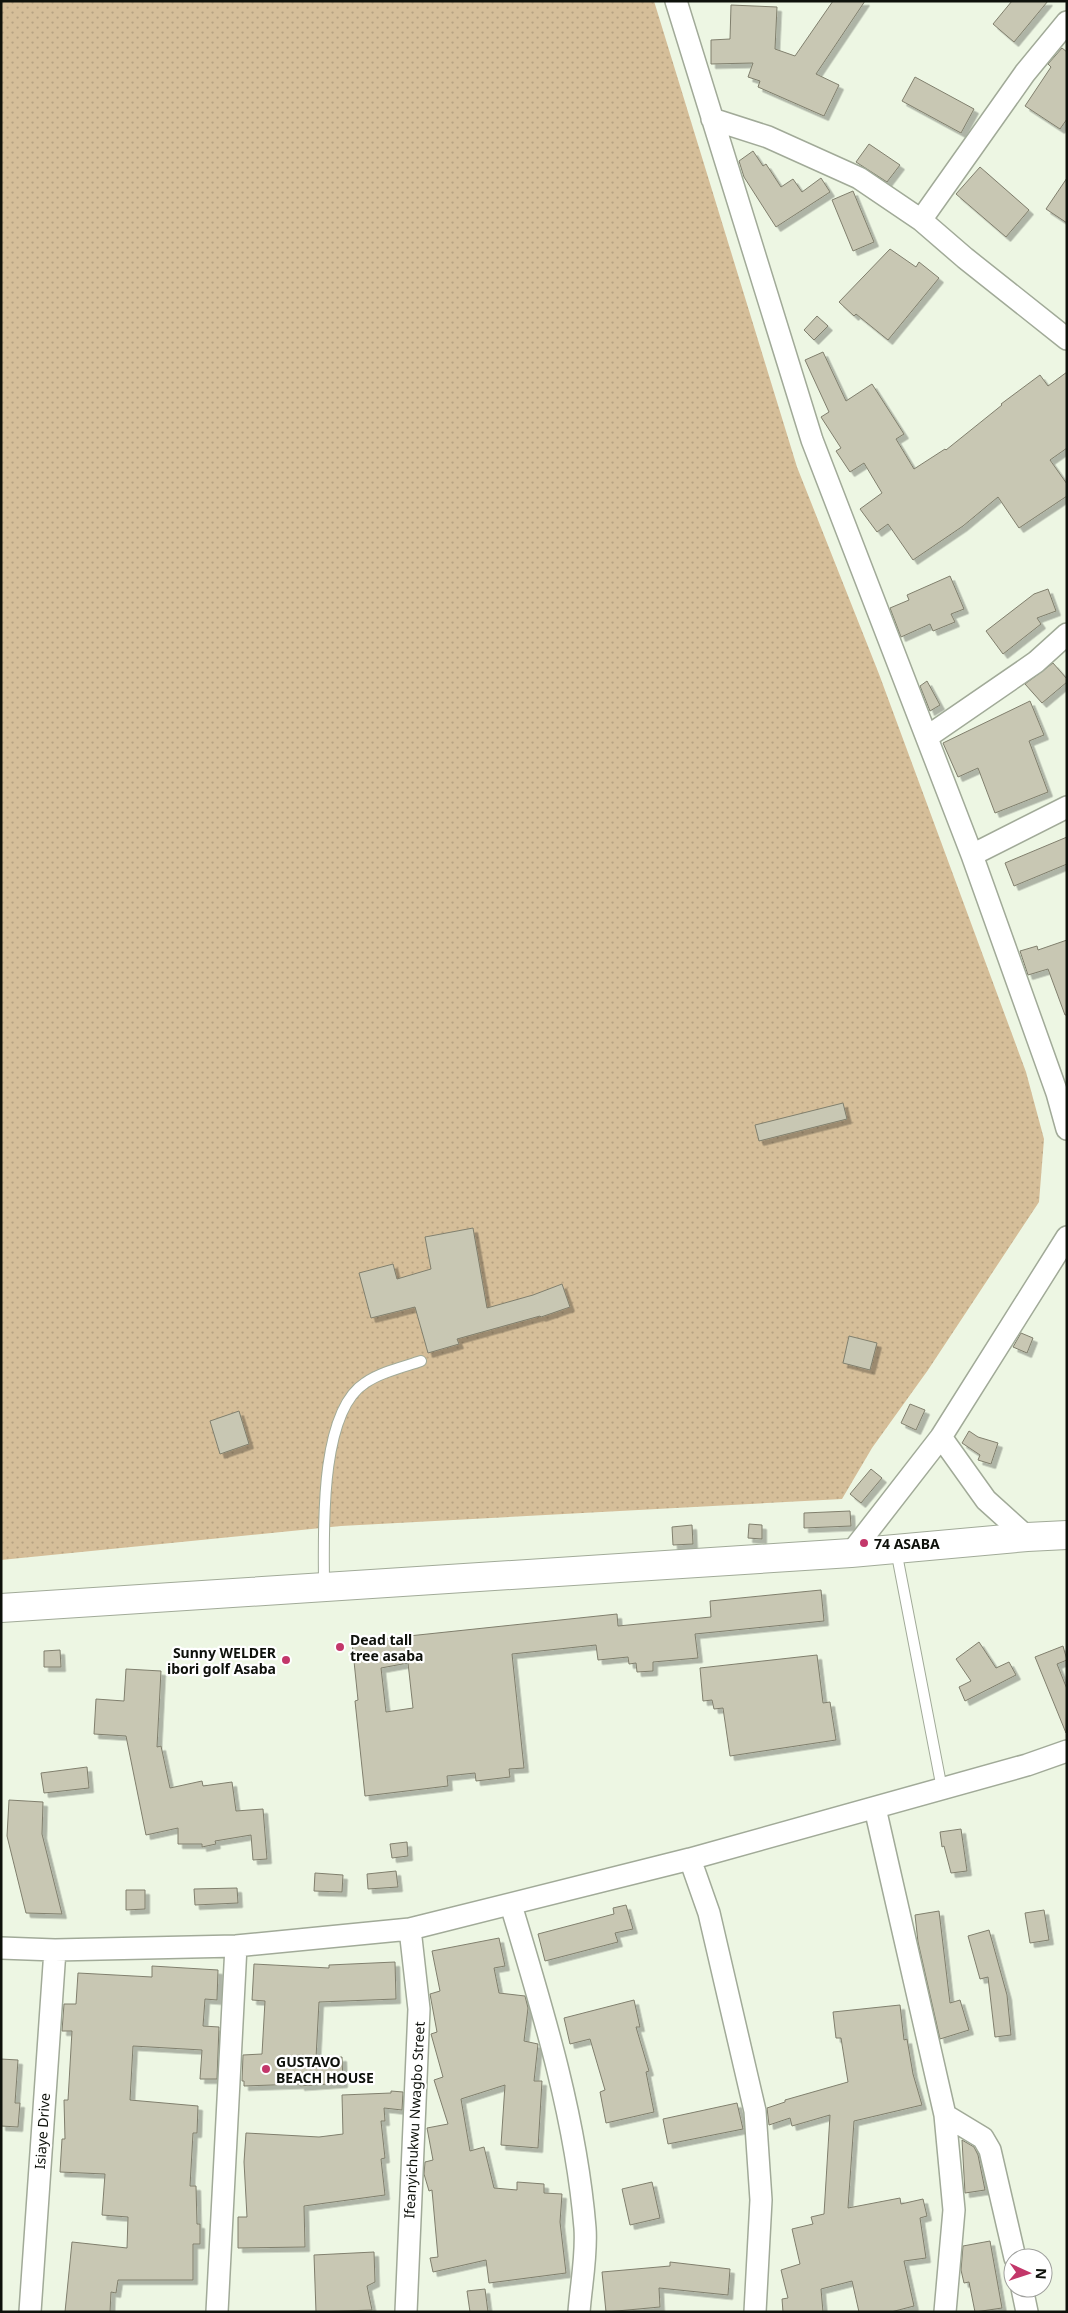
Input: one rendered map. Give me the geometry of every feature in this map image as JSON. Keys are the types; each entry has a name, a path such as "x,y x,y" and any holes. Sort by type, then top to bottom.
{"main road":[{"path":"1,1608 852,1553 1067,1535"}],"street":[{"path":"676,1 812,440 972,855 1057,1093 1067,1129"},
{"path":"921,220 1025,73 1067,22"},
{"path":"712,119 768,137 859,178 921,220 965,258 1067,339"},
{"path":"927,737 1036,662 1067,634"},
{"path":"972,855 1067,807"},
{"path":"852,1553 941,1437 1067,1237"},
{"path":"941,1437 986,1500 1028,1537"},
{"path":"1,1948 55,1950 236,1946 410,1930 690,1860 1027,1765 1067,1751"},
{"path":"875,1808 945,2115 954,2210 945,2312"},
{"path":"690,1860 709,1913 755,2111 761,2200 756,2312"},
{"path":"511,1906 544,2015 573,2140 585,2230 579,2312"},
{"name":"Ifeanyichukwu Nwagbo Street","path":"406,2312 419,2009 410,1930"},
{"path":"218,2312 236,1946"},
{"name":"Isiaye Drive","path":"30,2312 55,1950"},
{"path":"945,2115 983,2138 990,2150 1013,2248"},
{"path":"1024,2298 1027,2312"}],"lane":[{"path":"324,1588 324,1510 327,1474 335,1431 346,1404 364,1383 421,1361"},
{"path":"896,1549 942,1789"}],"shaded area":[{"path":"1,1 654,1 797,467 879,674 1026,1072 1044,1139 1039,1202 928,1370 872,1448 842,1499 341,1526 1,1560"}],"building":[{"path":"833,1 865,1 816,74 839,85 824,116 758,87 760,81 748,77 753,63 711,64 711,40 730,39 731,5 777,7 775,49 795,56"},
{"path":"1012,1 1048,1 1014,42 993,24"},
{"path":"1062,48 1067,52 1067,119 1060,129 1025,106 1051,67 1048,64"},
{"path":"915,77 974,109 961,133 902,101"},
{"path":"869,144 900,165 887,182 856,162"},
{"path":"753,151 763,166 766,164 781,187 793,179 802,192 821,178 830,192 776,227 744,177 739,161"},
{"path":"980,167 1029,210 1006,237 956,194"},
{"path":"1067,178 1067,223 1046,209"},
{"path":"853,191 874,242 853,251 832,200"},
{"path":"890,249 916,267 919,262 939,278 888,340 856,314 854,316 839,302"},
{"path":"817,316 828,326 814,340 804,330"},
{"path":"823,352 846,401 872,384 904,434 896,439 914,469 946,450 1001,404 1040,375 1048,386 1067,372 1067,448 1050,460 1067,484 1067,496 1019,528 998,497 963,526 913,560 888,524 877,532 860,509 882,493 864,463 850,472 836,451 841,448 821,417 829,412 805,360"},
{"path":"950,576 964,609 951,614 955,622 933,631 930,624 901,637 890,608 909,600 907,595"},
{"path":"1048,589 1056,611 1037,618 1041,624 1003,654 986,631 1034,594"},
{"path":"1053,663 1067,679 1067,682 1042,703 1025,684"},
{"path":"927,681 940,705 930,711 920,686"},
{"path":"1030,701 1044,735 1029,741 1048,792 995,813 978,768 958,777 943,743"},
{"path":"1067,837 1067,864 1014,886 1005,863"},
{"path":"1067,940 1067,1015 1065,1015 1048,969 1028,975 1020,951 1037,946 1038,950"},
{"path":"843,1103 847,1119 759,1141 755,1125"},
{"path":"473,1228 487,1308 533,1295 562,1284 570,1307 541,1317 457,1339 459,1344 428,1353 415,1307 371,1318 359,1273 393,1264 397,1279 431,1269 425,1237"},
{"path":"1021,1333 1033,1338 1027,1353 1013,1347"},
{"path":"849,1336 877,1343 870,1370 843,1363"},
{"path":"910,1404 925,1410 916,1430 901,1423"},
{"path":"239,1411 249,1444 220,1454 210,1421"},
{"path":"969,1431 978,1437 998,1443 991,1464 978,1460 980,1455 962,1443"},
{"path":"871,1469 882,1478 861,1503 850,1494"},
{"path":"850,1511 851,1526 804,1528 804,1513"},
{"path":"749,1524 762,1525 762,1539 748,1538"},
{"path":"692,1525 693,1544 673,1545 672,1527"},
{"path":"821,1590 824,1621 695,1634 698,1658 653,1662 653,1671 637,1672 636,1663 629,1664 628,1657 598,1660 596,1645 512,1654 524,1768 509,1769 510,1777 476,1781 475,1773 447,1776 448,1786 365,1796 355,1701 358,1700 352,1642 617,1614 618,1626 711,1617 710,1601","holes":["408,1663 413,1708 386,1712 381,1668"]},
{"path":"979,1642 996,1668 1009,1662 1016,1675 965,1701 959,1687 971,1681 956,1659"},
{"path":"1063,1646 1067,1660 1057,1664 1067,1689 1066,1733 1035,1657"},
{"path":"60,1650 61,1667 44,1667 44,1651"},
{"path":"817,1655 823,1703 830,1702 836,1740 730,1756 723,1708 714,1709 712,1700 703,1701 700,1668"},
{"path":"126,1669 161,1671 157,1747 161,1746 170,1788 202,1781 203,1786 232,1782 236,1811 263,1809 267,1859 253,1860 251,1835 215,1841 216,1844 202,1847 202,1844 178,1844 178,1828 146,1835 126,1736 94,1734 96,1699 124,1701"},
{"path":"87,1767 89,1788 44,1793 41,1773"},
{"path":"9,1800 43,1802 42,1834 62,1914 26,1913 7,1836"},
{"path":"961,1829 967,1871 951,1873 944,1846 942,1847 940,1832"},
{"path":"407,1842 408,1856 392,1858 390,1844"},
{"path":"396,1871 398,1887 368,1889 367,1874"},
{"path":"315,1873 343,1875 342,1892 314,1891"},
{"path":"237,1888 238,1903 195,1905 194,1889"},
{"path":"126,1890 145,1890 145,1909 126,1910"},
{"path":"626,1905 633,1929 615,1933 618,1942 545,1961 538,1934 614,1914 613,1908"},
{"path":"1044,1910 1049,1940 1030,1943 1025,1913"},
{"path":"939,1911 950,2003 960,2000 969,2030 940,2039 918,1942 915,1915"},
{"path":"989,1930 1007,1995 1011,2035 995,2037 988,1977 980,1979 968,1936"},
{"path":"499,1938 505,1966 494,1968 499,1993 525,1996 528,2008 524,2041 538,2044 534,2081 542,2081 538,2148 501,2145 505,2085 461,2099 470,2151 484,2147 494,2188 517,2190 517,2182 544,2184 544,2193 562,2194 560,2222 566,2273 489,2283 486,2260 433,2272 430,2258 438,2257 432,2190 429,2191 424,2174 425,2162 433,2160 427,2128 448,2124 434,2080 443,2077 431,2034 437,2032 430,1994 440,1991 432,1951"},
{"path":"395,1962 396,1999 319,2002 316,2058 342,2057 343,2083 300,2086 300,2084 244,2086 244,2081 242,2081 243,2055 262,2054 265,2001 252,2000 254,1964 329,1968 329,1965"},
{"path":"152,1966 218,1970 217,2000 205,1999 203,2026 219,2027 217,2079 200,2079 202,2050 133,2046 130,2100 198,2106 197,2133 193,2133 190,2186 196,2186 197,2224 200,2224 200,2244 193,2244 193,2280 118,2280 116,2293 111,2292 110,2312 65,2312 72,2242 127,2248 128,2217 102,2215 105,2174 60,2172 62,2139 65,2139 64,2100 68,2100 72,2031 62,2031 64,2004 76,2004 78,1973 152,1977"},
{"path":"634,2000 640,2027 636,2027 649,2071 646,2072 654,2112 606,2123 600,2092 605,2090 590,2039 570,2044 564,2018"},
{"path":"900,2005 904,2040 907,2039 913,2074 922,2105 854,2121 848,2208 900,2198 901,2204 923,2199 927,2216 920,2218 926,2258 904,2261 914,2306 891,2312 859,2312 852,2281 821,2289 823,2312 783,2312 782,2299 788,2298 781,2270 800,2264 792,2229 813,2224 811,2217 824,2214 830,2115 792,2126 790,2118 769,2125 767,2108 785,2102 785,2100 848,2082 841,2038 836,2038 833,2012"},
{"path":"1,2059 18,2060 15,2103 20,2103 18,2127 1,2126"},
{"path":"391,2091 403,2092 402,2110 384,2108 385,2121 381,2121 385,2158 381,2159 385,2195 304,2206 305,2247 238,2248 238,2217 247,2217 244,2162 246,2133 319,2137 343,2134 342,2095 391,2093"},
{"path":"737,2103 743,2129 668,2144 663,2119"},
{"path":"962,2140 974,2147 978,2155 985,2190 965,2193"},
{"path":"652,2182 660,2218 630,2225 622,2189"},
{"path":"990,2241 1002,2308 975,2312 969,2282 964,2283 961,2270 963,2246"},
{"path":"374,2252 375,2282 367,2286 372,2310 316,2312 314,2255"},
{"path":"670,2262 730,2269 728,2295 659,2288 660,2307 606,2312 602,2272 670,2266"},
{"path":"485,2289 488,2312 470,2312 467,2291"}],"place":[{"name":"74 ASABA","path":"864,1543"},
{"name":"Dead tall tree asaba","path":"340,1647"},
{"name":"Sunny WELDER ibori golf Asaba","path":"286,1660"},
{"name":"GUSTAVO BEACH HOUSE","path":"266,2069"}]}
